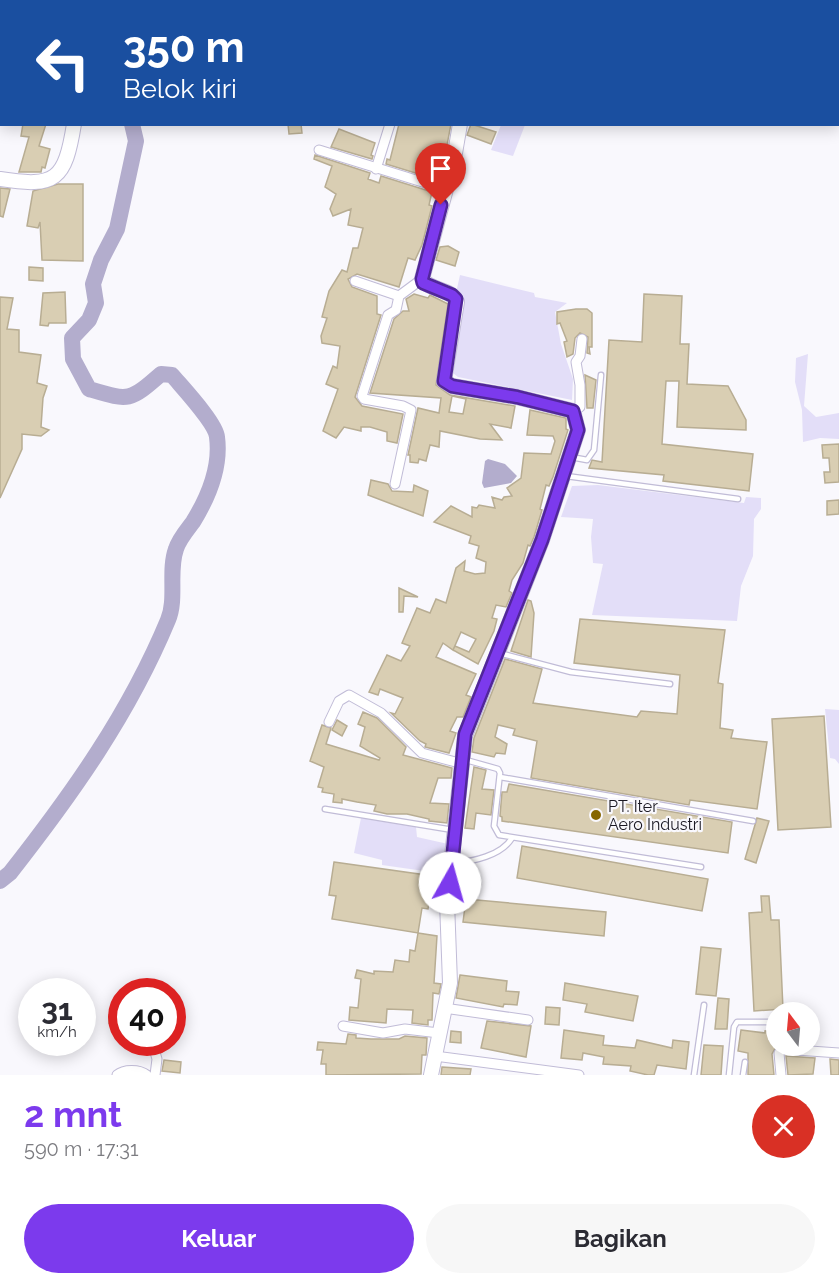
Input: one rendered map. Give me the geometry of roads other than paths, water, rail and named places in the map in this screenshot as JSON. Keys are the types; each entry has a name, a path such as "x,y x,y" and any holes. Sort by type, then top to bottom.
{"street":[{"path":"0,179 31,184 48,181 69,154 74,126"},
{"path":"376,169 389,126"},
{"path":"395,484 398,461 408,435 411,410 403,406 364,399 362,396 388,315 396,310 399,296 422,279 460,126"},
{"path":"319,150 445,189"},
{"path":"422,279 423,283 452,295 456,299 444,377 446,384 573,411 580,407 580,385 576,362 580,356 582,339"},
{"path":"355,281 399,296"},
{"path":"431,1075 450,983 446,915 465,736 471,714 539,550 571,457 578,430 573,411"},
{"path":"329,722 339,701 349,695 381,713 425,754 463,761"},
{"path":"444,1008 528,1020"},
{"path":"343,1026 383,1033 405,1029 439,1033"},
{"path":"781,1075 779,1053 782,1049 839,1053"},
{"path":"155,1075 156,1056"},
{"path":"435,1056 578,1075"},
{"path":"117,1075 127,1071 142,1071 147,1075"}],"lane":[{"path":"571,457 587,460 594,450 601,375"},
{"path":"563,476 738,499"},
{"path":"497,652 571,672 670,684"},
{"path":"463,761 498,769 500,777 494,830 499,835 701,867"},
{"path":"500,777 753,821"},
{"path":"326,809 456,830"},
{"path":"453,864 489,855 507,844 512,837"},
{"path":"694,1075 704,1005"},
{"path":"729,1075 734,1027 737,1022 766,1023"},
{"path":"743,1075 745,1062"}],"waterway":[{"path":"0,881 10,873 98,752 153,655 171,612 173,566 177,545 204,502 217,459 217,437 211,423 172,375 161,374 135,394 113,396 89,389 73,359 72,338 89,320 96,303 93,284 101,260 117,229 136,141 132,126"}],"place":[{"name":"PT. Iter Aero Industri","path":"596,815"}]}
